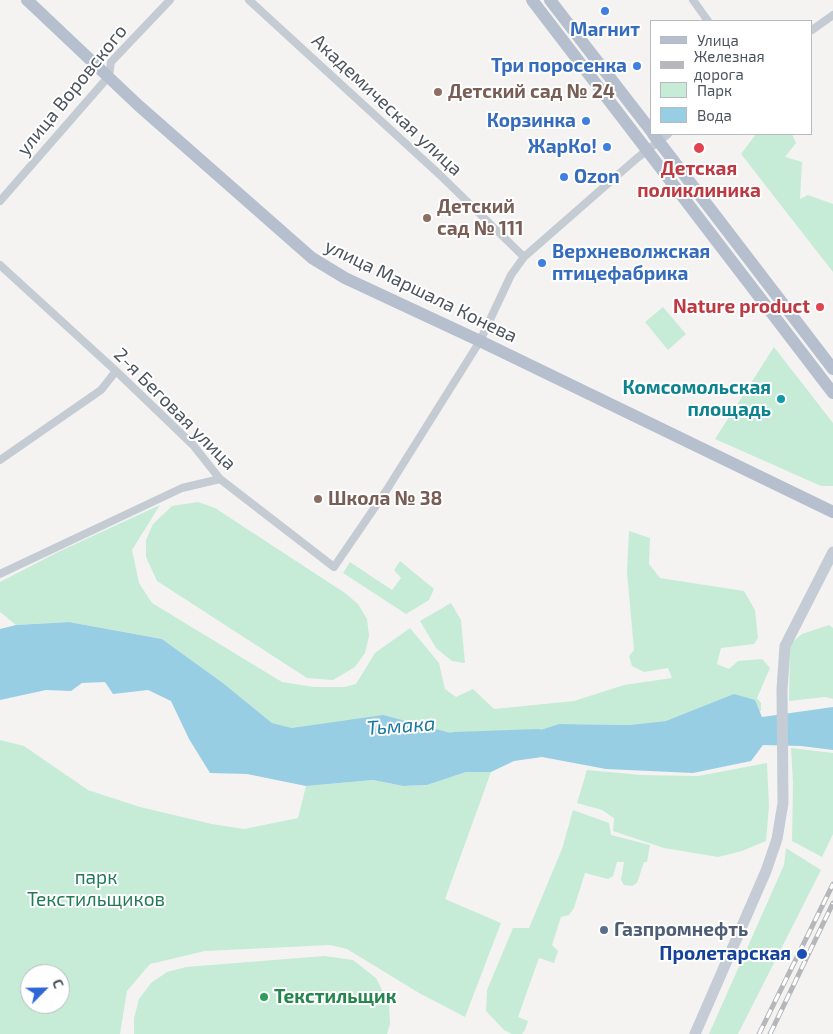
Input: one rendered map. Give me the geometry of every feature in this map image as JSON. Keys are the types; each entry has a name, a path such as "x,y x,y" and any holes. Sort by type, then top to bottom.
{"main road":[{"name":"улица Маршала Конева","path":"27,0 312,258 345,278 830,509"},
{"path":"532,0 833,393"},
{"path":"550,0 650,125"},
{"path":"658,135 833,369"},
{"path":"830,509 833,520"},
{"path":"695,1034 770,862 777,839 782,803 783,659 787,639 833,552"}],"street":[{"name":"улица Воровского","path":"0,201 109,76 111,62 170,0"},
{"name":"Академическая улица","path":"249,0 440,175 524,257"},
{"path":"693,0 707,20"},
{"path":"813,29 833,16"},
{"path":"480,341 511,275 524,257 646,150 658,135"},
{"name":"2-я Беговая улица","path":"0,265 116,370 193,445 220,479 334,567 386,491 480,341"},
{"path":"0,460 101,390 116,370"},
{"path":"0,574 182,488 220,479"}],"green space":[{"path":"755,135 792,135 796,143 785,157 802,162 800,199 808,195 833,204 833,272 741,154"},
{"path":"663,307 686,334 668,350 645,322"},
{"path":"774,347 833,423 833,486 821,486 715,439"},
{"path":"198,502 215,508 345,593 358,604 367,619 369,636 365,653 355,667 333,680 307,678 157,581 146,557 146,540 153,524 172,506"},
{"path":"160,505 132,550 139,583 152,603 282,682 314,687 344,687 356,684 375,653 410,628 439,663 445,689 456,697 473,689 494,709 574,701 624,685 672,678 668,668 644,672 632,666 629,656 634,650 627,572 629,531 650,538 649,564 660,578 744,591 755,610 758,638 754,644 721,648 717,664 729,669 738,661 762,659 770,668 757,698 761,703 761,711 682,728 666,721 629,725 559,724 512,739 477,740 431,729 292,728 272,723 223,683 162,639 69,622 16,625 0,612 0,582 58,552"},
{"path":"400,561 434,589 429,600 406,614 343,573 350,562 392,590 401,578 394,570"},
{"path":"451,603 461,620 465,663 452,661 436,648 420,621"},
{"path":"829,625 833,628 833,699 825,697 789,701 790,644 802,634"},
{"name":"парк Текстильщиков","path":"0,740 24,746 88,790 140,807 212,824 244,829 298,818 306,786 373,780 403,786 427,785 466,772 491,772 445,899 501,923 465,1017 419,993 347,949 330,945 205,951 150,964 127,991 120,1034 0,1034"},
{"path":"791,748 833,753 833,834 822,857 792,841 793,782"},
{"path":"767,763 769,806 766,841 742,851 718,857 664,848 613,831 614,818 602,810 577,803 587,770 641,775 698,776"},
{"path":"573,810 609,823 611,835 650,845 647,862 644,862 637,883 632,886 624,885 621,880 624,862 617,862 613,876 608,879 585,873 574,908 569,915 561,917 552,945 558,951 554,963 539,958 518,1017 528,1021 525,1030 522,1034 512,1034 504,1030 486,1011 487,990 513,928 529,928 562,849"},
{"path":"786,848 821,870 738,1034 709,1034 784,865"},
{"name":"Текстильщик","path":"324,956 353,960 376,978 389,1004 390,1024 387,1034 134,1034 134,1018 139,999 151,983 167,972 186,967"}],"water":[{"path":"69,622 162,639 223,683 272,723 292,728 383,715 477,740 512,739 559,724 629,725 666,721 734,694 755,700 762,717 833,707 833,750 801,746 763,745 751,761 693,773 606,769 542,757 514,761 491,772 466,772 427,785 403,786 373,780 306,786 247,774 210,773 189,739 171,701 148,690 113,694 105,682 82,683 71,691 46,690 0,700 0,629 16,625"}],"waterway":[{"name":"Тьмака","path":"454,741 538,738"}],"railway":[{"path":"759,1034 833,884"},
{"path":"770,1034 833,903"}],"place":[{"name":"Магнит","path":"605,11"},
{"name":"Три поросенка","path":"637,66"},
{"name":"Детский сад № 24","path":"438,92"},
{"name":"Корзинка","path":"586,121"},
{"name":"ЖарКо!","path":"607,147"},
{"name":"Детская поликлиника","path":"699,148"},
{"name":"Ozon","path":"564,177"},
{"name":"Детский сад № 111","path":"427,218"},
{"name":"Верхневолжская птицефабрика","path":"542,263"},
{"name":"Nature product","path":"820,307"},
{"name":"Комсомольская площадь","path":"781,399"},
{"name":"Школа № 38","path":"318,499"},
{"name":"Газпромнефть","path":"604,930"},
{"name":"Пролетарская","path":"802,954"},
{"name":"Текстильщик","path":"264,997"}]}
